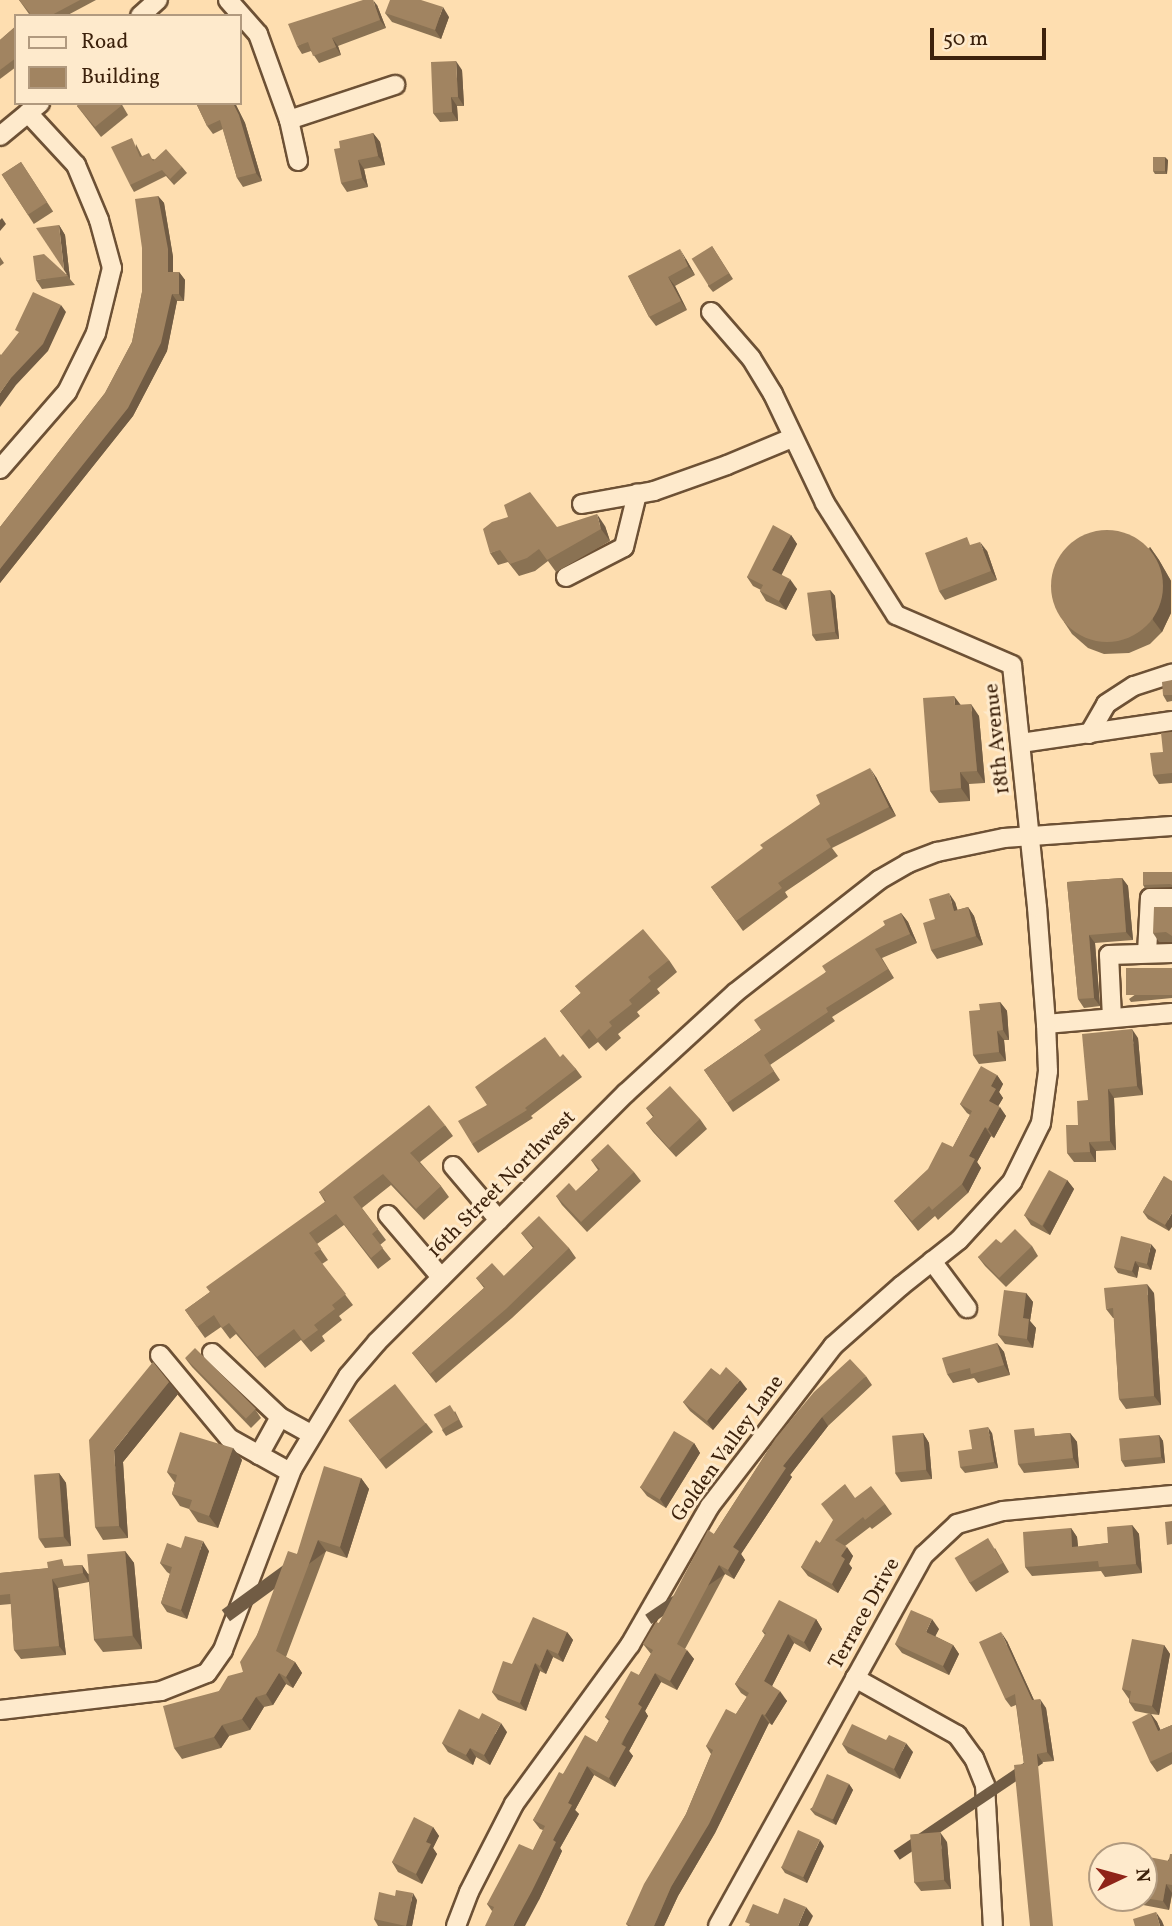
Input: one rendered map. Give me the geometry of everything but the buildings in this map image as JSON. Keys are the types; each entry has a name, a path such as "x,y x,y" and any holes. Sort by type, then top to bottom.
{"street":[{"path":"142,14 158,0"},
{"path":"228,0 240,14"},
{"path":"242,16 258,34 289,120 298,160"},
{"path":"289,120 395,85"},
{"path":"0,136 34,108 76,165 99,220 113,268 96,333 67,392 0,469"},
{"path":"582,504 638,494 727,465 788,431 773,394 751,358 711,312"},
{"name":"18th Avenue","path":"788,431 825,503 896,615 1012,665 1031,836 1048,1071"},
{"path":"566,577 624,547 638,494"},
{"path":"1088,734 1106,704 1134,686 1172,674"},
{"path":"1021,743 1172,721"},
{"name":"16th Street Northwest","path":"0,1710 161,1690 207,1673 228,1640 290,1472 348,1376 377,1342 626,1093 735,993 879,880 908,863 937,852 1004,838 1172,826"},
{"path":"1147,953 1150,898 1172,898"},
{"path":"1112,1018 1109,955 1172,953"},
{"path":"1046,1024 1172,1013"},
{"name":"Golden Valley Lane","path":"456,1926 469,1892 514,1804 630,1645 710,1506 834,1346 959,1240 1012,1182 1041,1123 1048,1071"},
{"path":"453,1166 499,1220"},
{"path":"388,1215 441,1277"},
{"path":"932,1261 967,1308"},
{"path":"212,1353 280,1417 311,1434"},
{"path":"160,1355 229,1438 290,1472"},
{"path":"259,1455 280,1417"},
{"name":"Terrace Drive","path":"718,1926 925,1555 957,1524 1003,1511 1172,1495"},
{"path":"855,1678 957,1735 974,1758 985,1784 993,1926"}]}
